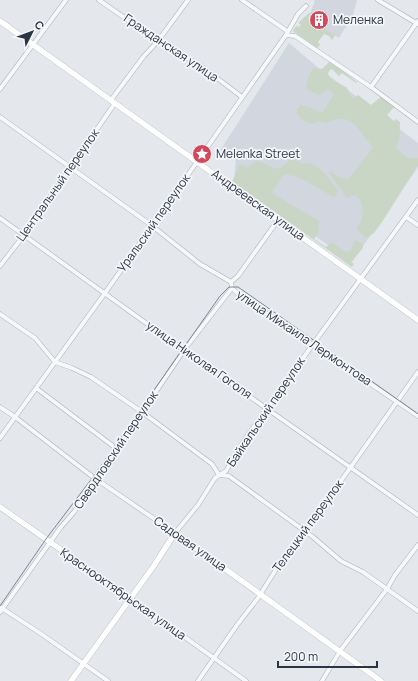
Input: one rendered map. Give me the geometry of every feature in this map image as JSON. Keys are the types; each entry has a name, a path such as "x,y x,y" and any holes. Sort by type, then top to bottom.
{"main road":[{"name":"Андреевская улица","path":"0,21 418,320"},
{"name":"Краснооктябрьская улица","path":"0,507 130,598"},
{"name":"Садовая улица","path":"175,533 381,681"},
{"name":"Байкальский переулок","path":"71,681 175,533"}],"street":[{"path":"0,89 66,0"},
{"name":"Гражданская улица","path":"100,0 158,41 201,66 242,97"},
{"name":"Центральный переулок","path":"0,266 24,235 71,168 144,56 158,41 188,0"},
{"path":"242,0 287,33 295,36 371,87 418,122"},
{"path":"371,87 417,23 378,0"},
{"name":"Уральский переулок","path":"0,438 105,293 151,225 287,33 298,14 306,6"},
{"name":"улица Михаила Лермонтова","path":"0,117 151,225 200,264 231,282 232,288 238,294 418,416"},
{"name":"Байкальский переулок","path":"175,533 198,505 215,478 226,470 245,439 267,408 418,200"},
{"path":"406,217 418,225"},
{"name":"улица Николая Гоголя","path":"0,218 418,515"},
{"path":"231,282 238,276 278,220"},
{"name":"Свердловский переулок","path":"1,609 97,479 184,350 232,288"},
{"path":"0,314 35,338 55,362 91,377 142,412 212,464 219,475 229,476 304,530 341,561 363,572 418,611"},
{"name":"Телецкий переулок","path":"198,681 260,594 280,563 398,402 418,372"},
{"path":"36,388 117,449"},
{"name":"Садовая улица","path":"0,407 97,479 175,533"},
{"path":"322,681 340,651 387,589 395,574 418,545"},
{"name":"Краснооктябрьская улица","path":"130,598 246,681"},
{"path":"1,609 40,633 108,681"}],"shaded area":[{"name":"Меленка","path":"313,0 357,0 353,15 339,38 308,19 315,1"},
{"path":"289,43 316,66 418,143 418,167 352,262 234,179 236,161 227,155 216,157"}],"green space":[{"path":"309,13 308,18 335,35 332,40 329,36 324,34 318,42 320,45 317,48 293,31 296,26 299,27 301,24 298,23"},
{"path":"330,61 357,82 356,83 342,73 339,76 332,69 329,71 328,74 330,78 347,88 351,96 354,98 358,95 371,105 381,97 395,106 387,115 394,121 396,119 400,122 399,138 395,147 407,158 418,158 418,165 382,222 374,233 366,238 356,229 361,222 362,215 360,199 354,195 347,198 329,173 331,171 338,177 349,179 373,147 359,129 348,120 335,119 327,123 318,121 312,124 303,120 297,114 297,109 301,105 319,112 323,112 334,94 328,89 319,95 306,89 309,75 313,68 322,69"},
{"path":"291,158 302,164 308,163 318,167 323,171 338,190 336,195 334,197 298,177 284,174 272,193 319,221 318,233 314,239 326,247 331,242 346,252 351,250 355,240 362,243 363,248 351,262 354,264 352,267 232,182 240,164 247,168 257,161 278,168"}],"tram line":[{"path":"0,606 46,539 93,477 220,296 229,287 238,287 418,414"}],"place":[{"name":"Меленка","path":"319,20"},
{"name":"Melenka Street","path":"202,154"}]}
